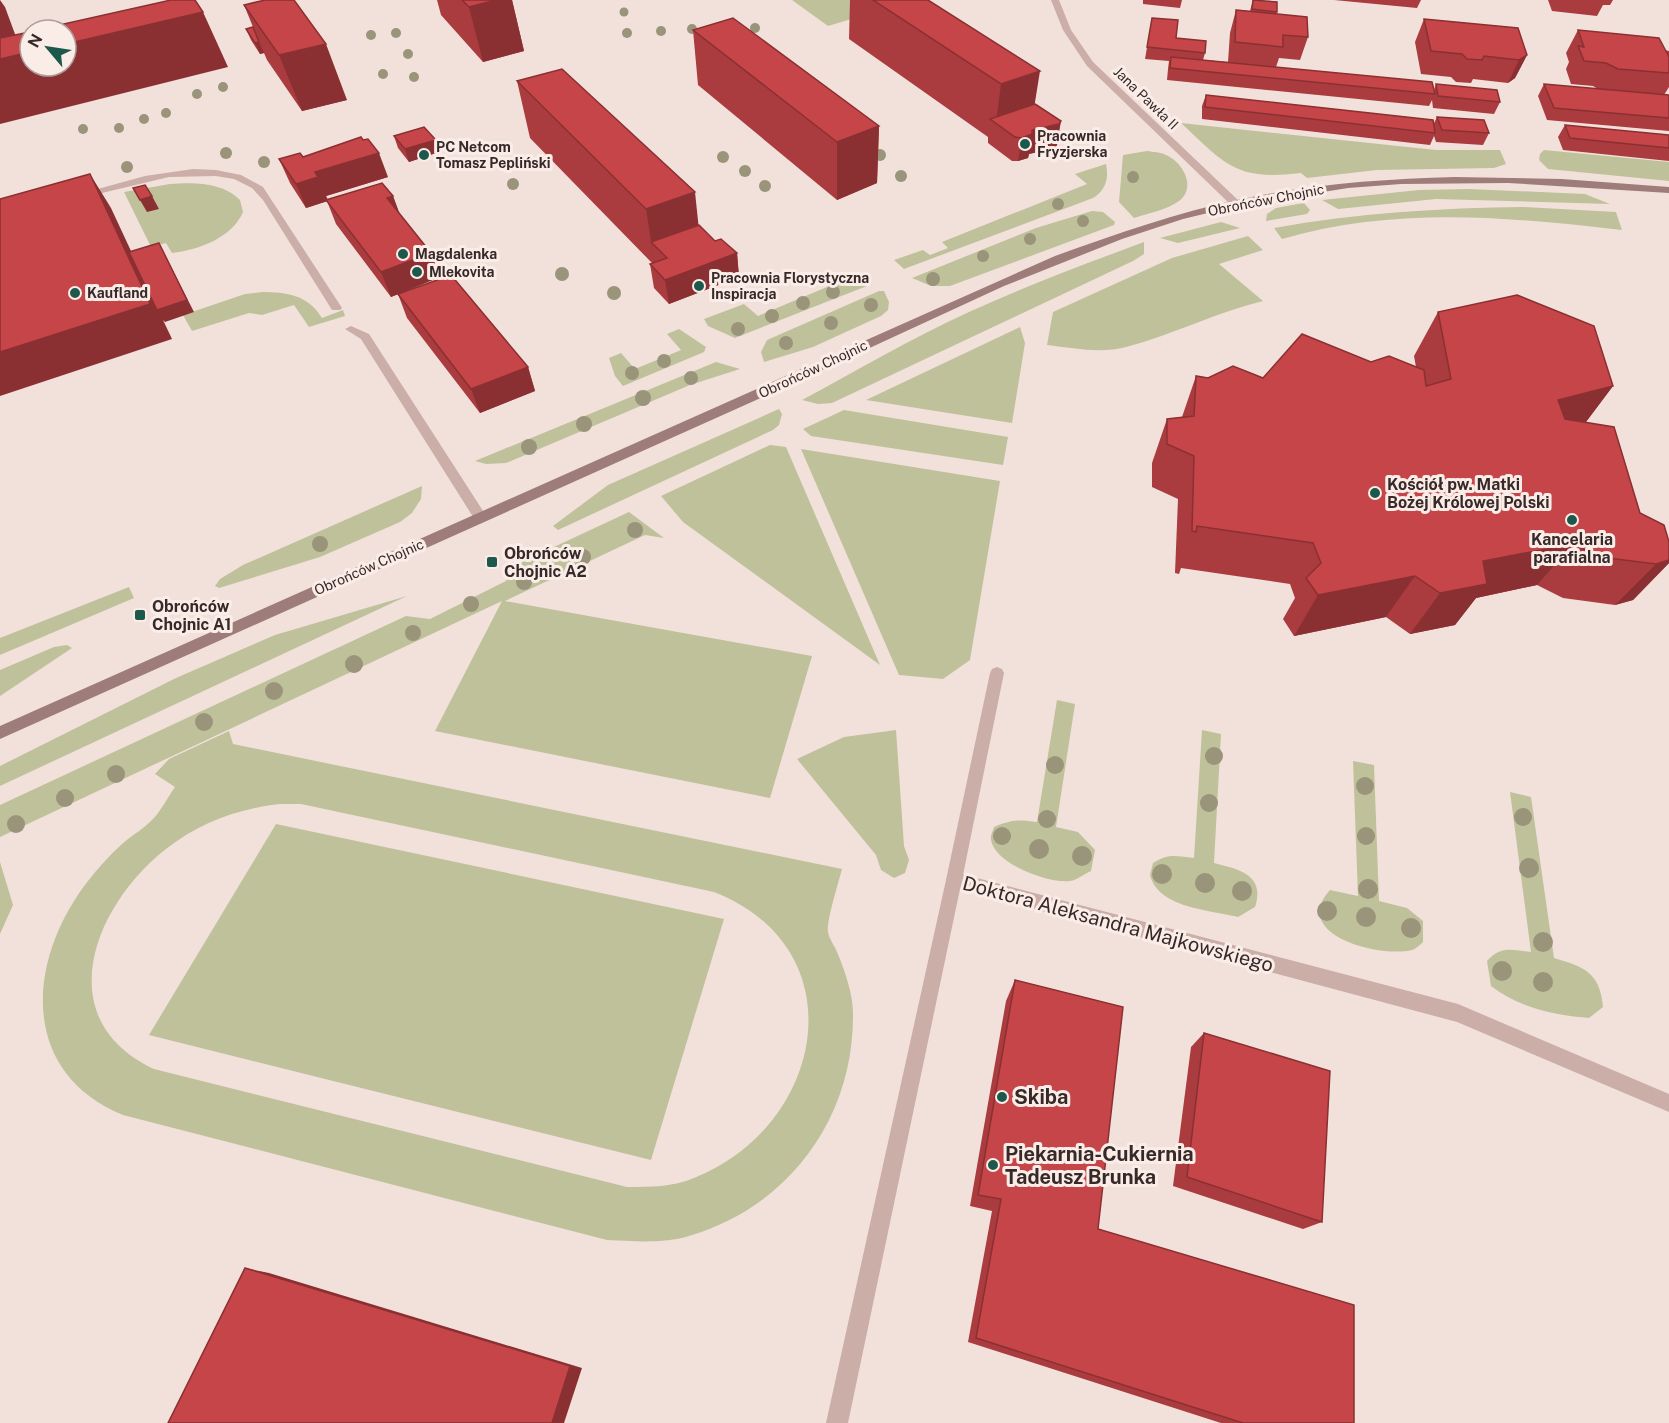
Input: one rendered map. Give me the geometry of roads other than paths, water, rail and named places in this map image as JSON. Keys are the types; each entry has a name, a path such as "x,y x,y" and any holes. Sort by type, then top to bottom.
{"street":[{"name":"Jana Pawła II","path":"1055,0 1067,30 1090,63 1235,203"},
{"path":"69,199 137,180 173,173 192,172 243,179 264,193 336,308"},
{"name":"Obrońców Chojnic","path":"0,733 1030,270 1138,231 1235,203 1303,191 1417,179 1534,180 1669,190"},
{"path":"351,330 365,337 480,517"},
{"path":"954,880 997,673"},
{"name":"Doktora Aleksandra Majkowskiego","path":"837,1423 954,880 1458,1013 1669,1103"}],"place":[{"name":"Pracownia Fryzjerska","path":"1025,144"},
{"name":"PC Netcom Tomasz Pepliński","path":"424,155"},
{"name":"Magdalenka","path":"403,254"},
{"name":"Mlekovita","path":"417,272"},
{"name":"Pracownia Florystyczna Inspiracja","path":"699,286"},
{"name":"Kaufland","path":"75,293"},
{"name":"Kościół pw. Matki Bożej Królowej Polski","path":"1375,493"},
{"name":"Kancelaria parafialna","path":"1572,520"},
{"name":"Obrońców Chojnic A2","path":"492,562"},
{"name":"Obrońców Chojnic A1","path":"140,615"},
{"name":"Skiba","path":"1002,1097"},
{"name":"Piekarnia-Cukiernia Tadeusz Brunka","path":"993,1165"}]}
